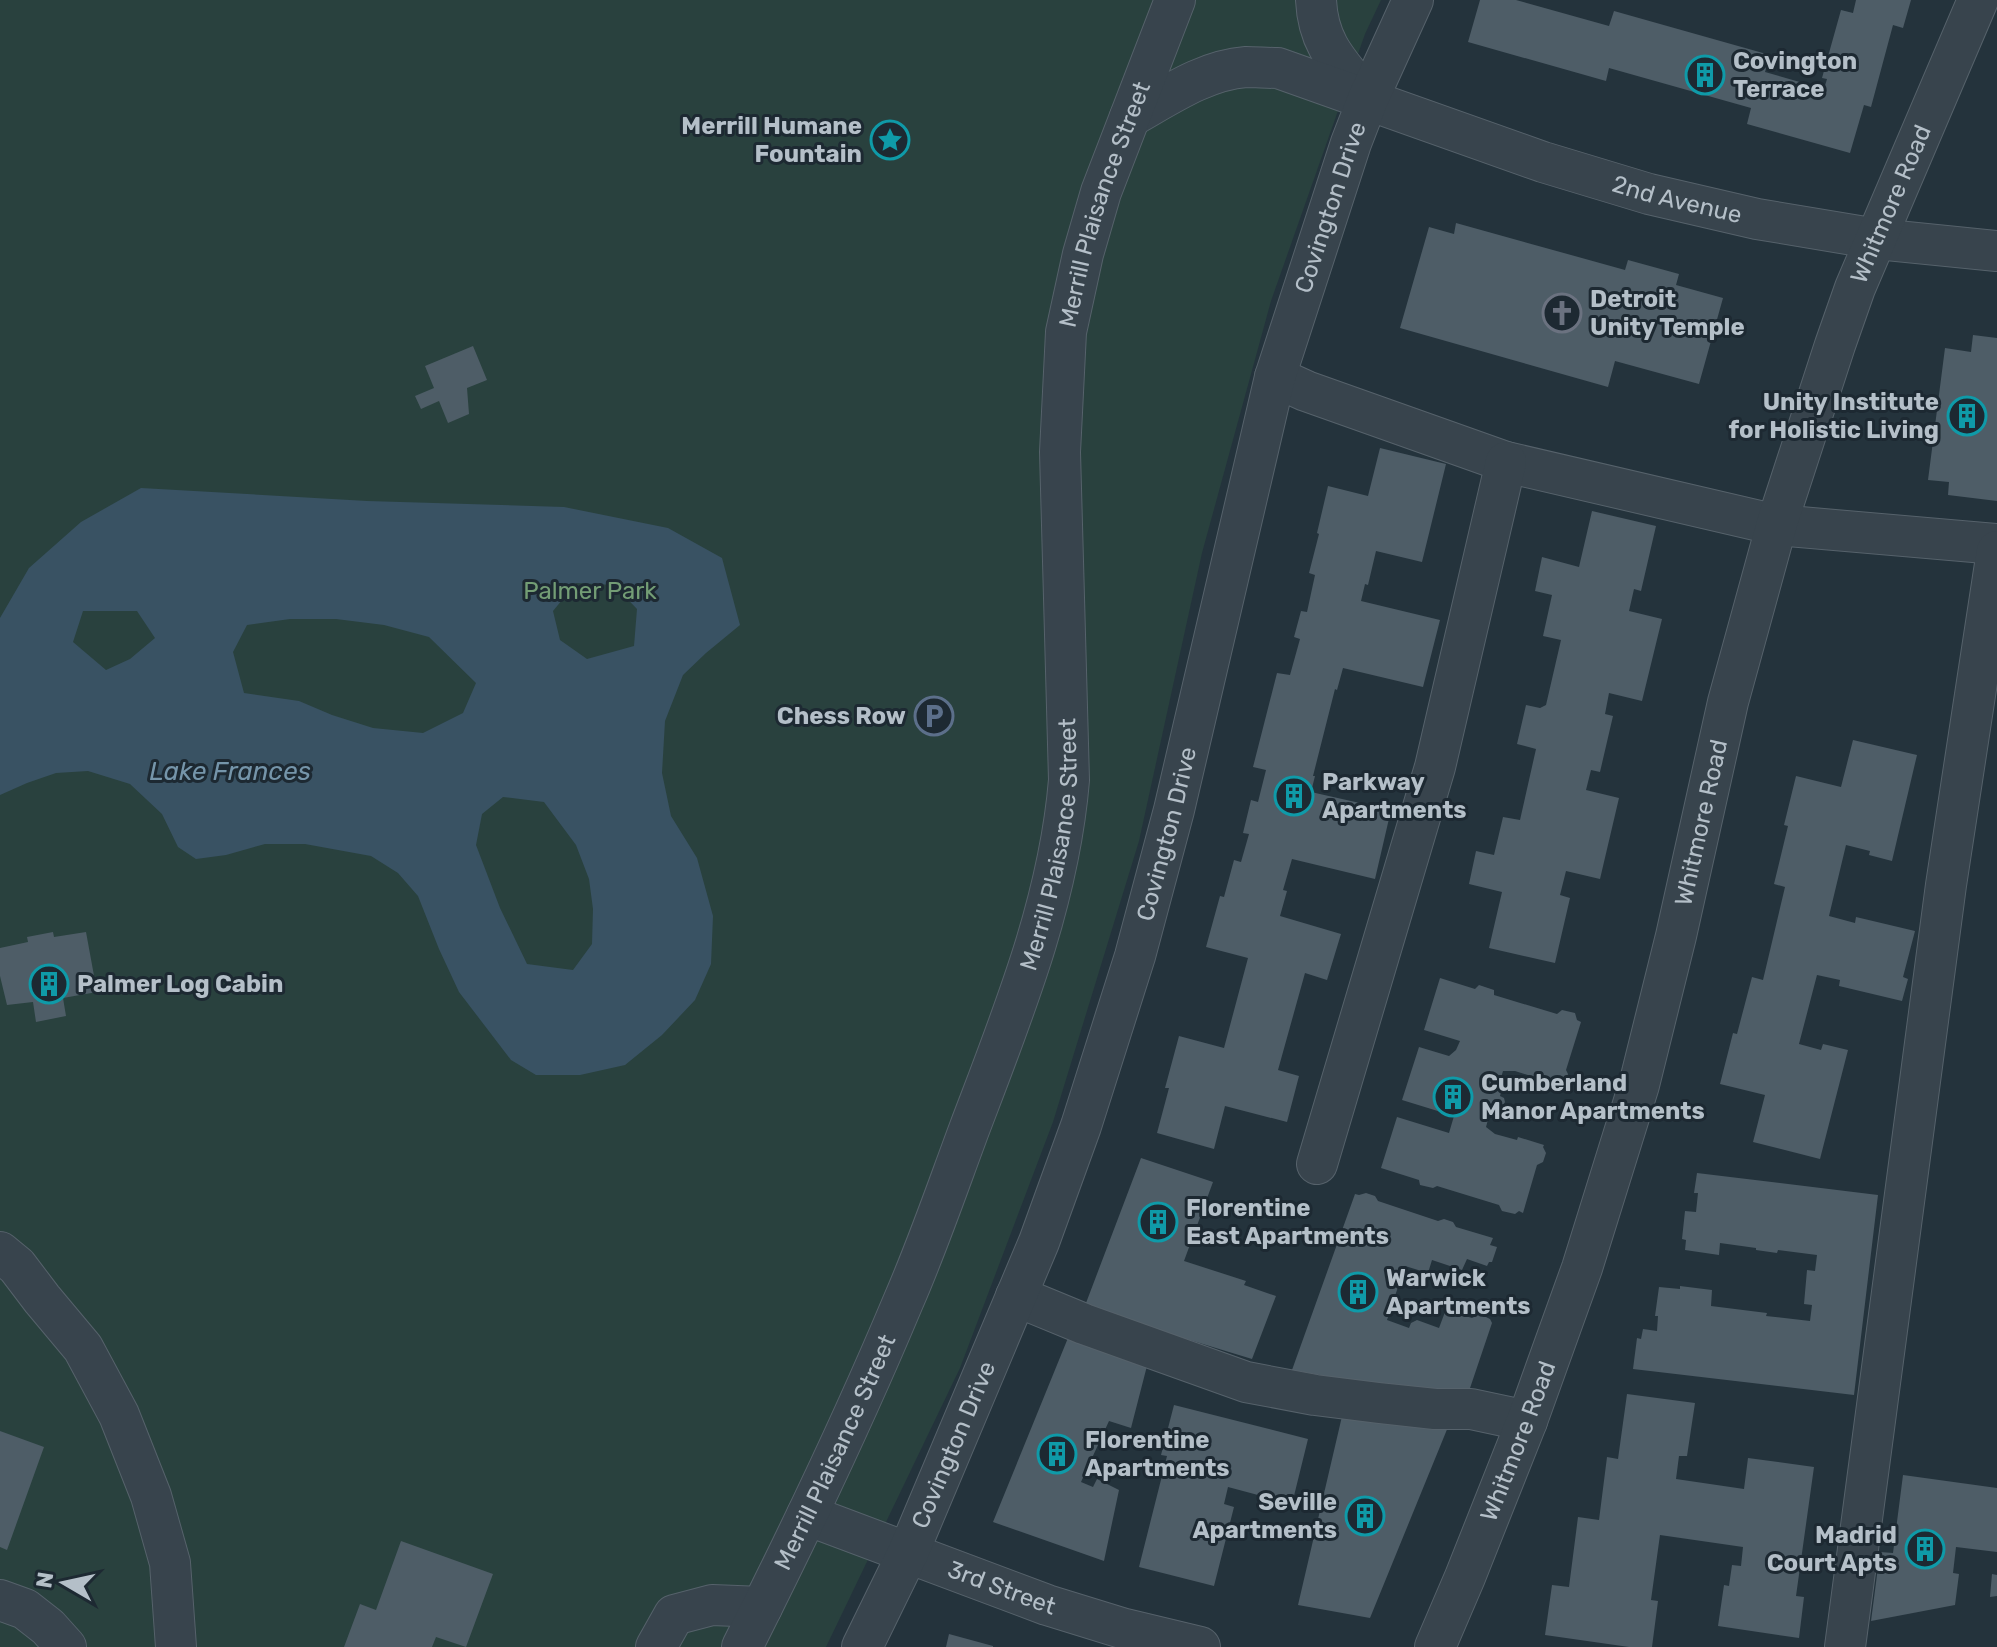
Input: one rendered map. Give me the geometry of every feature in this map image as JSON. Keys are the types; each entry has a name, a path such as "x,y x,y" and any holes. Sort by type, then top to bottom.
{"street":[{"name":"Merrill Plaisance Street","path":"742,1647 807,1515 904,1301 1019,999 1048,902 1066,822 1069,780 1060,452 1066,332 1083,254 1101,192 1175,0"},
{"path":"1316,0 1316,16 1326,46 1368,99"},
{"name":"Covington Drive","path":"862,1647 908,1553 1039,1242 1081,1126 1135,956 1174,810 1275,377 1347,155 1368,99 1413,0"},
{"name":"Whitmore Road","path":"1435,1647 1527,1421 1582,1268 1639,1085 1728,702 1777,525 1855,288 1978,0"},
{"name":"2nd Avenue","path":"1130,117 1219,72 1245,67 1278,68 1543,162 1649,194 1757,219 1877,239 1997,251"},
{"path":"1275,377 1306,391 1506,462 1777,525 1997,544"},
{"path":"1317,1164 1435,767 1506,462"},
{"path":"1845,1647 1946,885 1997,551"},
{"path":"0,1252 17,1266 83,1348 119,1415 151,1496 170,1563 176,1647"},
{"path":"1016,1296 1084,1324 1246,1382 1379,1403 1471,1409 1527,1421"},
{"name":"3rd Street","path":"807,1515 1047,1605 1125,1629 1200,1647"},
{"path":"0,1600 25,1609 48,1627 66,1647"},
{"path":"656,1647 674,1615 712,1605 762,1607"}],"green space":[{"name":"Palmer Park","path":"0,0 1381,0 1365,34 1271,301 1202,553 1139,841 1053,1122 960,1368 826,1647 0,1647"}],"water":[{"name":"Lake Frances","path":"141,488 367,501 564,507 668,528 722,558 740,625 683,675 665,721 662,773 671,816 697,858 713,916 711,964 695,1000 662,1035 625,1065 580,1075 536,1075 511,1060 459,992 418,896 398,873 371,856 305,844 265,844 226,855 196,859 178,847 162,814 130,784 88,771 56,773 0,795 0,618 29,568 81,522","holes":["576,583 614,585 637,609 634,646 587,659 560,640 553,611","83,611 137,611 155,638 130,659 106,670 73,642","290,619 336,619 384,625 429,637 476,683 463,713 423,733 373,728 299,701 244,693 233,652 247,625","503,797 544,802 576,845 589,879 593,909 592,944 573,970 527,964 500,908 476,845 482,814"]}],"building":[{"name":"Covington Terrace","path":"1480,0 1516,0 1609,26 1614,11 1770,55 1765,72 1824,89 1827,79 1822,78 1841,10 1853,13 1856,0 1911,0 1903,28 1893,25 1871,107 1864,105 1850,153 1747,124 1751,108 1609,68 1606,81 1468,42"},
{"name":"Detroit Unity Temple","path":"1456,223 1625,270 1628,260 1679,274 1676,285 1723,298 1699,384 1615,361 1608,387 1400,328 1429,227 1454,234"},
{"name":"Unity Institute for Holistic Living","path":"1973,335 1997,338 1997,501 1948,495 1949,482 1928,480 1945,348 1971,352"},
{"path":"473,346 487,380 467,388 469,414 448,423 439,401 421,409 415,396 434,388 425,366"},
{"name":"Parkway Apartments","path":"1380,448 1446,464 1422,562 1376,551 1361,601 1440,620 1423,687 1343,668 1335,689 1311,792 1391,810 1375,879 1292,859 1283,890 1287,891 1280,916 1341,934 1327,980 1305,973 1278,1070 1299,1076 1287,1122 1225,1106 1214,1149 1157,1133 1169,1088 1165,1088 1179,1036 1224,1048 1248,958 1206,947 1234,860 1241,862 1249,834 1243,833 1251,800 1258,802 1266,770 1253,767 1277,673 1290,675 1300,639 1294,637 1301,611 1307,612 1315,575 1309,573 1328,486 1368,496"},
{"path":"1592,511 1656,526 1641,591 1634,589 1629,611 1662,619 1642,701 1609,693 1605,714 1613,716 1600,772 1591,770 1586,790 1619,798 1600,879 1566,871 1560,895 1570,898 1555,963 1489,948 1502,892 1469,884 1476,851 1494,855 1503,817 1520,820 1536,749 1517,744 1526,705 1540,708 1546,705 1561,640 1543,636 1552,595 1535,591 1542,557 1579,567"},
{"path":"1853,740 1917,755 1892,861 1846,845 1829,916 1855,923 1856,917 1915,931 1903,977 1908,979 1902,1001 1839,986 1840,980 1817,975 1799,1044 1821,1050 1823,1044 1848,1050 1820,1159 1753,1142 1765,1095 1720,1084 1752,977 1763,980 1785,887 1774,884 1796,776 1841,787"},
{"name":"Palmer Log Cabin","path":"53,932 54,937 86,932 97,992 63,998 66,1016 36,1022 33,1002 7,1005 0,976 0,948 28,942 27,937"},
{"name":"Cumberland Manor Apartments","path":"1440,978 1475,989 1479,985 1494,990 1494,995 1557,1014 1562,1010 1575,1013 1581,1022 1566,1070 1565,1084 1560,1089 1515,1071 1503,1071 1500,1096 1505,1102 1489,1116 1486,1127 1495,1134 1544,1145 1546,1153 1543,1162 1537,1165 1523,1213 1502,1211 1499,1205 1437,1186 1420,1185 1419,1180 1381,1168 1397,1117 1449,1133 1454,1116 1402,1100 1419,1047 1449,1056 1460,1041 1424,1030"},
{"name":"Florentine East Apartments","path":"1141,1158 1213,1182 1184,1261 1246,1281 1244,1285 1276,1296 1252,1359 1170,1334 1086,1303"},
{"path":"1697,1173 1878,1195 1854,1395 1633,1369 1637,1338 1641,1339 1643,1329 1657,1331 1658,1316 1655,1316 1659,1287 1712,1290 1711,1306 1810,1321 1812,1305 1804,1304 1807,1270 1815,1271 1817,1255 1778,1250 1777,1253 1720,1243 1719,1255 1685,1250 1686,1240 1682,1239 1685,1211 1696,1212 1698,1193 1694,1193"},
{"name":"Warwick Apartments","path":"1355,1194 1375,1196 1378,1201 1438,1221 1444,1219 1453,1222 1456,1227 1493,1238 1490,1245 1497,1247 1492,1262 1487,1266 1467,1259 1462,1270 1432,1260 1428,1273 1405,1266 1387,1320 1409,1328 1417,1320 1439,1328 1445,1312 1449,1311 1472,1318 1480,1314 1490,1319 1492,1323 1467,1397 1292,1370"},
{"name":"Florentine Apartments","path":"1070,1333 1148,1362 1131,1428 1109,1421 1081,1482 1093,1487 1097,1479 1119,1490 1104,1561 993,1522"},
{"path":"1627,1394 1695,1403 1687,1456 1679,1456 1676,1479 1744,1489 1748,1458 1814,1467 1796,1596 1804,1597 1799,1638 1718,1626 1724,1585 1729,1586 1732,1565 1741,1566 1743,1547 1660,1535 1651,1600 1658,1601 1652,1647 1629,1647 1545,1635 1552,1585 1569,1587 1578,1517 1599,1520 1607,1457 1618,1459"},
{"path":"1174,1405 1308,1439 1292,1504 1228,1487 1224,1504 1234,1507 1214,1586 1139,1567 1167,1456 1161,1455"},
{"name":"Seville Apartments","path":"1343,1412 1448,1427 1370,1618 1298,1605"},
{"path":"0,1431 44,1447 7,1550 0,1547"},
{"name":"Madrid Court Apts","path":"1903,1475 1997,1488 1997,1552 1956,1547 1953,1573 1959,1574 1955,1605 1871,1621 1880,1552 1893,1553"},
{"path":"401,1541 493,1574 466,1647 436,1637 432,1647 344,1647 360,1604 376,1610"},
{"path":"1992,1574 1997,1575 1997,1596 1990,1597"},
{"path":"949,1634 993,1646 993,1647 946,1647"}],"place":[{"name":"Covington Terrace","path":"1705,75"},
{"name":"Merrill Humane Fountain","path":"890,140"},
{"name":"Detroit Unity Temple","path":"1562,313"},
{"name":"Unity Institute for Holistic Living","path":"1967,416"},
{"name":"Chess Row","path":"934,716"},
{"name":"Parkway Apartments","path":"1294,796"},
{"name":"Palmer Log Cabin","path":"49,984"},
{"name":"Cumberland Manor Apartments","path":"1453,1097"},
{"name":"Florentine East Apartments","path":"1158,1222"},
{"name":"Warwick Apartments","path":"1358,1292"},
{"name":"Florentine Apartments","path":"1057,1454"},
{"name":"Seville Apartments","path":"1365,1516"},
{"name":"Madrid Court Apts","path":"1925,1549"}]}
